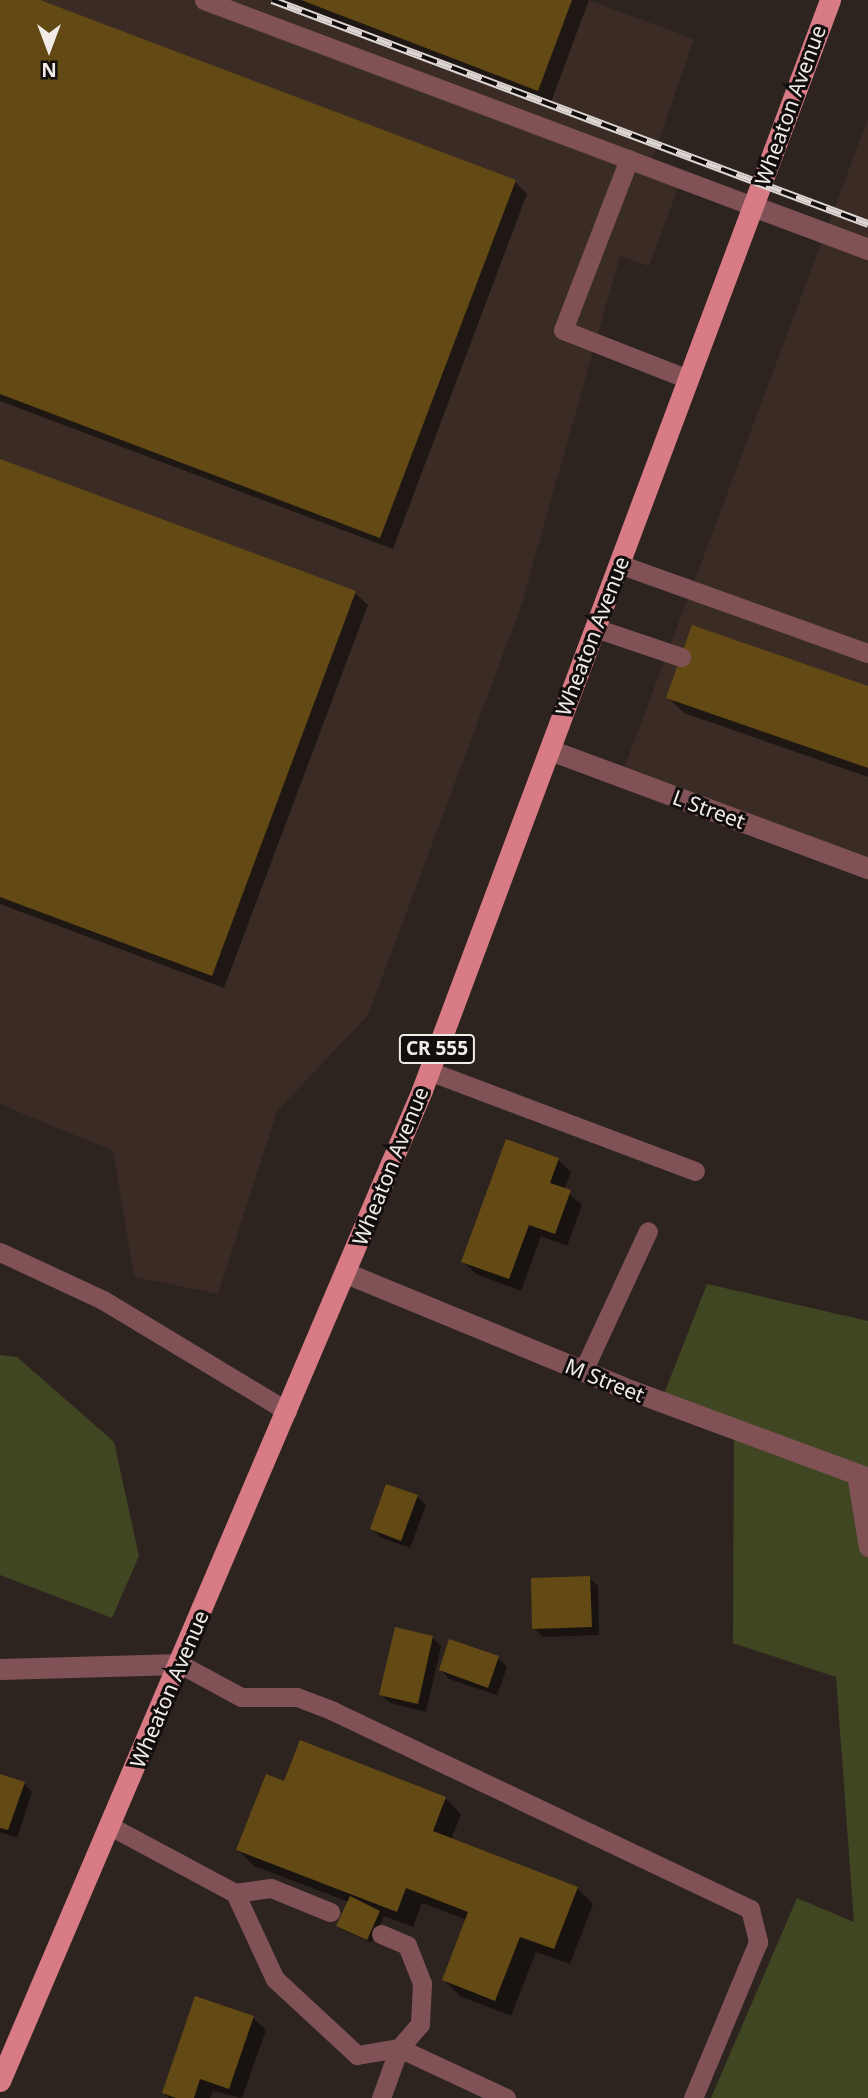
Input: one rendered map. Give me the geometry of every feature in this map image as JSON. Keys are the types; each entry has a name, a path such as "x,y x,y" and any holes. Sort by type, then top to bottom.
{"main road":[{"name":"Wheaton Avenue","path":"0,2081 288,1411 429,1071 830,0"}],"street":[{"path":"753,206 868,249"},
{"name":"L Street","path":"550,750 868,868"},
{"name":"M Street","path":"346,1273 583,1371 862,1476"},
{"path":"0,1669 180,1664"}],"lane":[{"path":"204,0 753,206"},
{"path":"629,159 563,330 688,379"},
{"path":"619,565 868,653"},
{"path":"595,628 681,657"},
{"path":"429,1071 695,1171"},
{"path":"583,1371 648,1231"},
{"path":"0,1252 103,1300 288,1411"},
{"path":"862,1476 868,1547"},
{"path":"180,1664 241,1697 297,1697 333,1711 750,1909 758,1942 693,2098"},
{"path":"110,1826 235,1893 271,1888 330,1912"},
{"path":"235,1893 275,1979 307,2013 357,2055 399,2048 506,2098"},
{"path":"381,1934 407,1945 422,1983 420,2024 399,2048 381,2098"}],"shaded area":[{"path":"0,0 588,0 694,39 649,168 681,180 649,266 620,256 521,606 368,1015 277,1111 218,1294 134,1277 113,1151 0,1104"},
{"path":"868,119 868,864 623,771"}],"green space":[{"path":"707,1284 868,1321 868,2098 711,2098 797,1898 854,1922 836,1677 733,1643 734,1428 662,1399"},
{"path":"0,1355 17,1357 114,1442 139,1556 112,1618 0,1575"}],"building":[{"path":"0,0 40,0 516,180 380,538 0,394"},
{"path":"301,0 572,0 538,91"},
{"path":"0,459 356,591 212,976 0,897"},
{"path":"692,625 868,686 868,768 666,698"},
{"path":"506,1139 559,1158 550,1183 571,1190 555,1234 529,1225 509,1279 461,1262"},
{"path":"386,1484 418,1495 401,1541 370,1529"},
{"path":"590,1576 592,1627 532,1629 531,1578"},
{"path":"395,1627 433,1636 418,1704 379,1695"},
{"path":"449,1639 499,1656 488,1688 439,1670"},
{"path":"300,1740 446,1797 433,1831 578,1887 554,1949 520,1937 495,2001 442,1980 468,1912 406,1888 397,1912 236,1850 266,1774 284,1781"},
{"path":"0,1774 25,1782 8,1830 0,1828"},
{"path":"350,1896 380,1911 367,1940 336,1926"},
{"path":"195,1996 254,2016 229,2089 200,2079 194,2098 176,2098 162,2093"}],"railway":[{"path":"272,0 868,224"}]}
